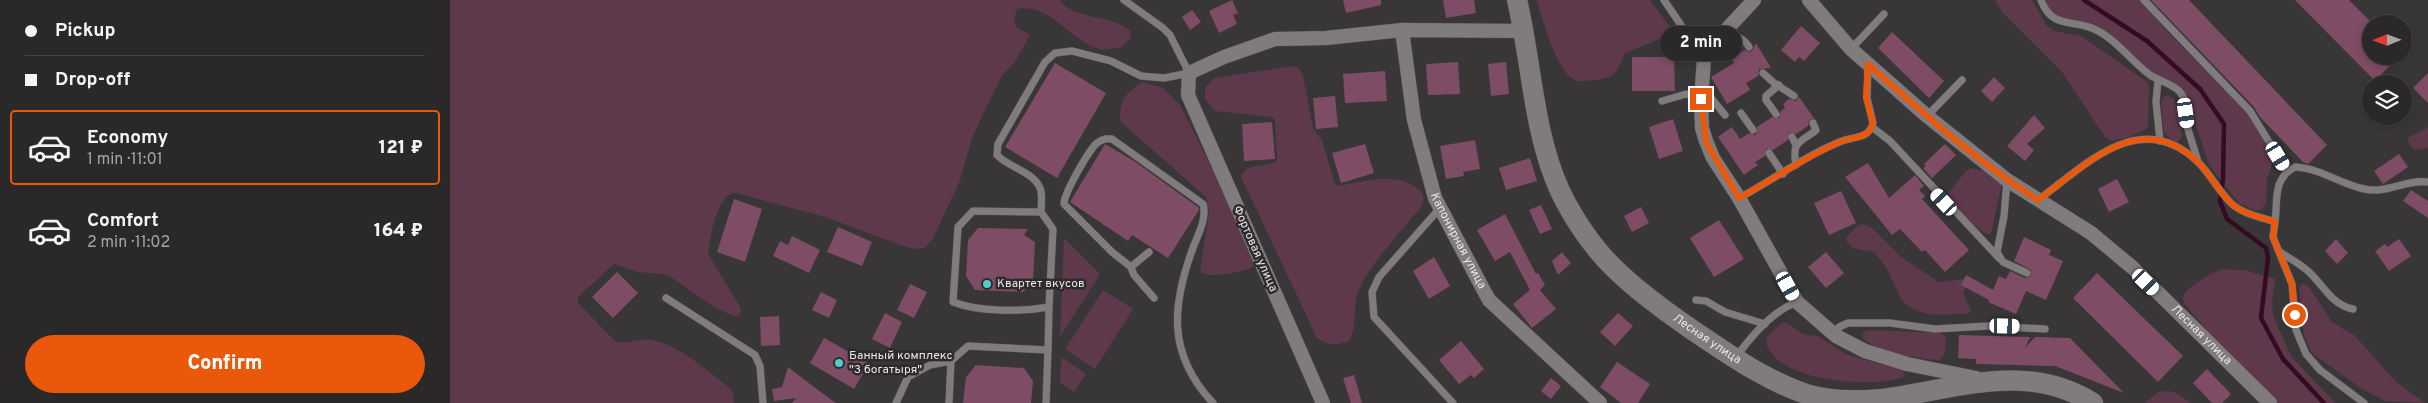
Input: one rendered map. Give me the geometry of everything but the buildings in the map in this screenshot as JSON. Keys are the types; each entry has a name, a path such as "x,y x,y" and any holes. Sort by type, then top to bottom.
{"main road":[{"name":"Лесная улица","path":"1517,0 1525,30 1542,136 1550,166 1560,192 1585,233 1614,268 1665,311 1735,359 1784,386 1811,395 1839,399 1881,399 1988,380 2042,381 2075,392 2093,403"}],"street":[{"path":"1754,0 1721,36 1704,59 1701,93 1706,142 1797,302 1836,336 1865,351 1907,364 1988,380"},
{"name":"Лесная улица","path":"1809,0 1851,49 1927,116 2007,180 2091,233 2133,268 2270,403"},
{"path":"1189,73 1224,57 1275,39 1326,38 1402,30 1525,30"},
{"name":"Капонирная улица","path":"1402,30 1414,120 1435,198 1440,208 1489,300 1600,403"},
{"name":"Фортовая улица","path":"1189,73 1188,95 1323,403"}],"lane":[{"path":"1046,403 1053,229 1042,212 1041,190 1034,179 1003,162 997,155 998,144 1045,62 1055,53 1072,51 1111,61 1141,76 1164,78 1189,73 1170,35 1124,0"},
{"path":"1664,0 1704,59"},
{"path":"2041,0 2045,11 2061,23 2094,29 2158,80 2178,90 2184,98 2188,128 2198,162"},
{"path":"2144,0 2250,111 2287,171"},
{"path":"1851,49 1884,14"},
{"path":"1721,36 1739,37 1749,47"},
{"path":"1739,198 1796,165 1843,141 1864,136 1872,128 1873,118 1866,98 1868,64"},
{"path":"1763,73 1794,96"},
{"path":"1927,116 1962,80"},
{"path":"2158,80 2156,102 2160,141"},
{"path":"1776,114 1766,100 1766,96 1779,85"},
{"path":"1662,101 1686,94 1701,93 1725,115"},
{"path":"1742,113 1753,130"},
{"path":"1796,165 1794,152 1796,144 1816,130 1813,123"},
{"path":"1872,128 1890,141 2000,258 2027,273"},
{"path":"1792,137 1796,144"},
{"path":"1154,298 1134,275 1130,267 1112,252 1064,204 1064,198 1071,183 1097,143 1106,138 1112,139 1203,204 1203,220 1182,279 1176,322 1180,348 1188,370 1213,403"},
{"path":"2038,200 2113,146 2130,140 2146,138 2175,146 2198,162 2233,204 2249,213 2275,222"},
{"path":"1768,153 1782,174"},
{"path":"2364,403 2320,370 2306,354 2296,330 2292,284 2273,237 2277,188 2280,179 2287,171 2294,167 2305,168 2364,189 2380,190 2415,182 2428,182"},
{"path":"2000,258 1998,242 2004,216 2007,180"},
{"path":"1440,208 1379,277 1372,292 1374,317 1453,403"},
{"path":"1042,212 973,211 968,216 958,227 953,302 969,308 1034,310 1049,307"},
{"path":"2280,251 2308,271 2333,300 2343,307 2353,310"},
{"path":"1130,267 1149,252"},
{"path":"666,298 755,355 760,366 763,403"},
{"path":"1696,300 1706,301 1725,312 1765,324"},
{"path":"1735,359 1765,324 1787,306 1797,302"},
{"path":"1836,336 1839,327 1848,323 1890,323 1935,329 1988,326 2045,329"},
{"path":"896,403 908,377 930,365 951,361 968,346 1048,350"},
{"path":"948,403 951,361"}],"shaded area":[{"path":"450,0 1060,0 1074,11 1122,26 1130,31 1131,37 1122,47 1108,50 1099,49 1089,45 1050,16 1029,8 1017,9 1014,21 1016,27 1030,35 1015,62 1003,74 991,98 972,138 959,183 932,240 924,248 906,247 825,217 736,193 730,194 725,199 717,213 708,254 741,308 740,316 734,316 725,312 664,274 637,272 614,264 578,297 578,303 616,342 651,340 672,347 694,360 732,390 734,403 450,403"},
{"path":"1536,0 1650,0 1670,27 1670,35 1625,53 1615,73 1607,78 1578,81 1570,77 1557,58"},
{"path":"1995,0 2032,0 2046,25 2055,31 2081,36 2146,81 2149,86 2148,128 2129,137 2112,141 2105,137 2062,72 2003,13"},
{"path":"2046,0 2140,0 2167,31 2278,147 2267,179 2266,204 2261,210 2254,210 2239,203 2209,165 2186,95 2146,69 2113,39 2098,32 2070,24 2054,15 2049,9"},
{"path":"1294,66 1298,67 1303,75 1313,129 1322,140 1335,184 1339,186 1372,180 1393,179 1412,185 1422,192 1424,201 1364,280 1355,303 1352,335 1349,341 1340,344 1325,342 1317,338 1241,177 1248,168 1277,161 1275,120 1272,117 1215,111 1205,99 1205,88 1214,78"},
{"path":"1142,82 1163,88 1180,105 1244,231 1255,262 1253,267 1234,273 1218,275 1200,272 1209,212 1206,197 1120,121 1124,98"},
{"path":"2167,95 2174,99 2179,111 2182,136 2177,144 2164,133 2161,103 2164,96"},
{"path":"2428,127 2428,148 2414,150 2408,142 2409,137"},
{"path":"1972,168 1984,171 2002,184 1991,233 1988,235 1964,220 1947,195 1966,171"},
{"path":"1863,224 1872,228 1901,257 1939,282 1965,279 1968,283 1963,293 1971,311 1967,314 1935,315 1916,311 1902,301 1886,267 1874,252 1853,248 1847,242 1846,238 1858,225"},
{"path":"1064,238 1100,274 1060,337"},
{"path":"2222,269 2244,270 2275,279 2272,303 2273,315 2291,356 2335,403 2275,403 2246,375 2186,306 2183,298 2188,290 2193,285"},
{"path":"2304,283 2309,287 2332,322 2354,335 2395,381 2425,403 2385,401 2362,389 2312,353 2304,336 2299,287"},
{"path":"1103,290 1133,309 1095,369 1065,349"},
{"path":"1782,323 1787,323 1803,334 1818,336 1845,354 1901,370 1905,374 1903,377 1890,380 1854,382 1816,377 1798,371 1784,364 1773,355 1767,346 1767,337"},
{"path":"1868,330 1941,333 1946,337 1945,353 1940,360 1897,354 1874,346 1866,341 1862,336"},
{"path":"1061,357 1086,374 1074,392 1060,382"},
{"path":"2160,391 2175,392 2191,403 2145,403"}],"waterway":[{"path":"2084,0 2147,41 2200,89 2224,124 2223,179 2220,201 2227,219 2266,248 2268,258 2261,318 2283,359 2324,403"}],"place":[{"name":"Квартет вкусов","path":"987,284"},
{"name":"Банный комплекс \"3 богатыря\"","path":"839,363"}],"route":[{"path":"1701,99 1702,128 1706,142 1713,158 1739,198 1796,165 1843,141 1864,136 1869,132 1872,128 1873,118 1866,98 1868,64 1927,116 2007,180 2038,200 2113,146 2130,140 2146,138 2175,146 2198,162 2233,204 2249,213 2275,222 2273,237 2292,284 2295,315"}]}
